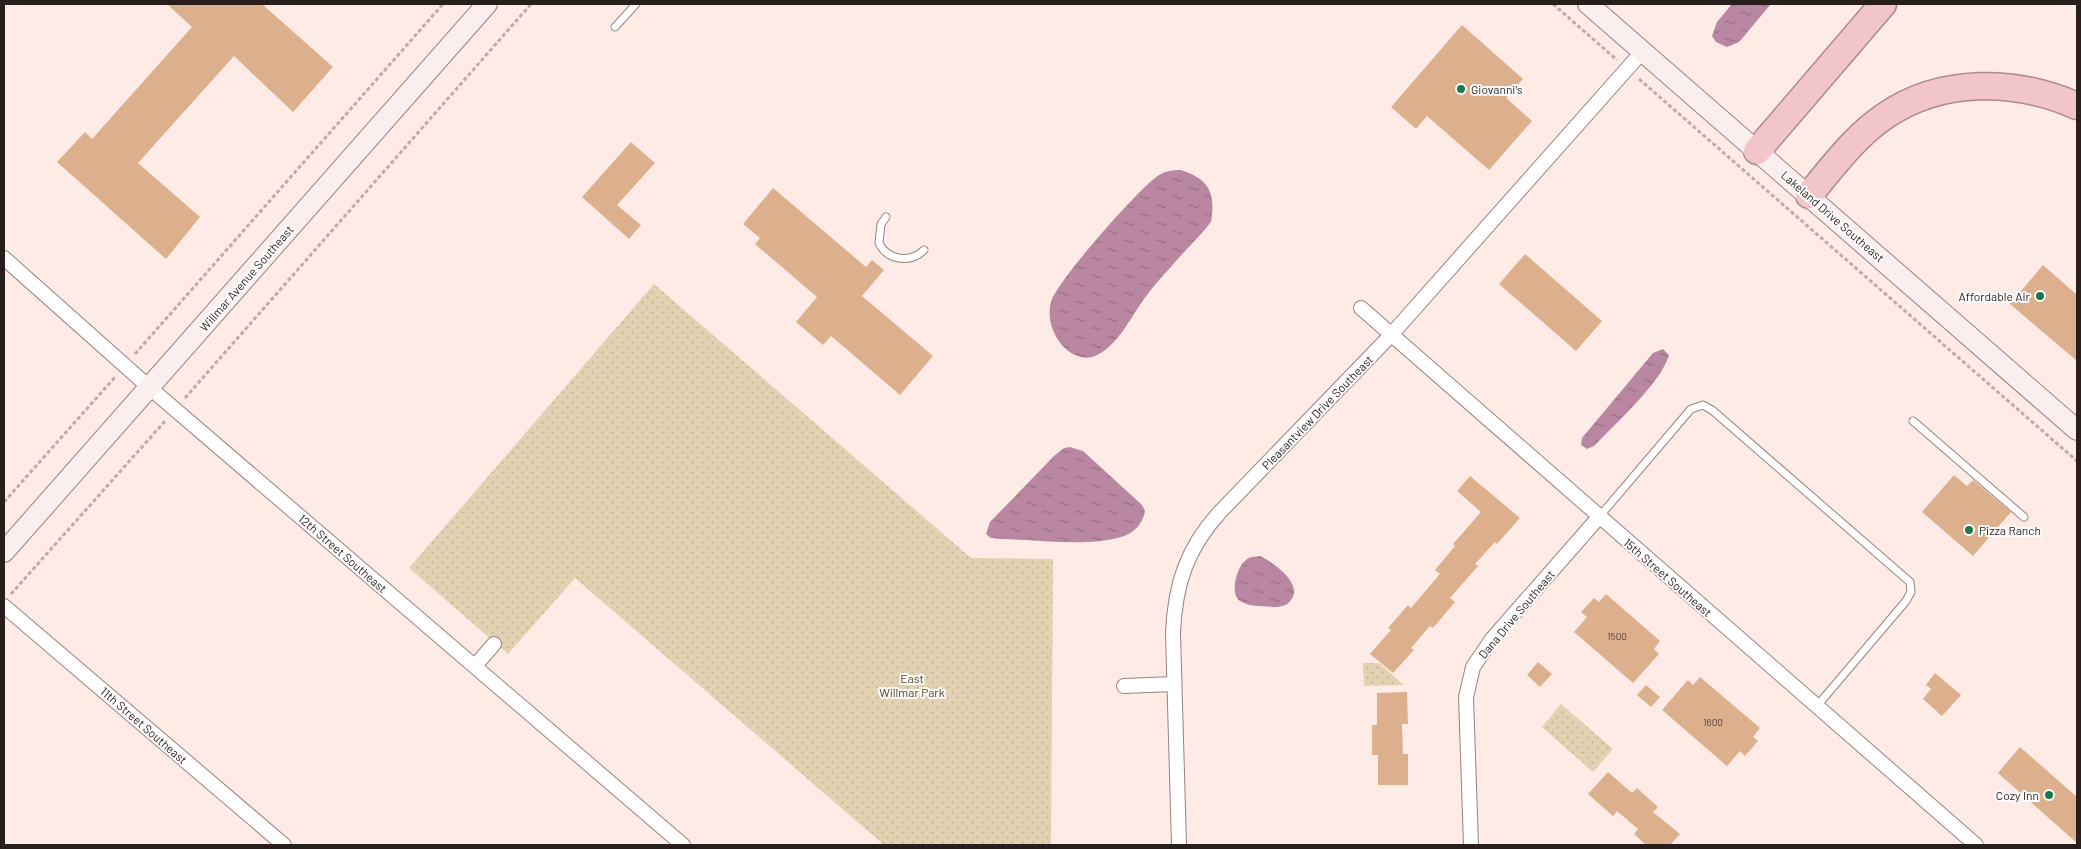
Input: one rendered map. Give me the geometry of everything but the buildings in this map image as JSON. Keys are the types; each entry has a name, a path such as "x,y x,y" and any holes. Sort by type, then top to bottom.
{"highway":[{"path":"1757,151 1883,4"},
{"path":"1809,195 1868,129 1897,109 1926,96 1949,89 1973,86 1998,86 2043,93 2077,106"}],"main road":[{"name":"Willmar Avenue Southeast","path":"4,552 488,4"},
{"name":"Lakeland Drive Southeast","path":"1588,4 2077,430"}],"street":[{"name":"Pleasantview Drive Southeast","path":"1179,845 1174,684 1174,611 1182,573 1188,556 1197,541 1220,512 1391,335 1642,52"},
{"name":"12th Street Southeast","path":"4,258 175,410 683,845"},
{"name":"15th Street Southeast","path":"1360,308 1976,845"},
{"name":"Dana Drive Southeast","path":"1470,845 1466,696 1472,667 1492,639 1599,517"},
{"name":"11th Street Southeast","path":"7,600 284,845"},
{"path":"475,666 494,644"},
{"path":"1124,686 1174,684"}],"lane":[{"path":"615,27 636,4"},
{"path":"886,217 881,224 879,243 885,252 901,259 916,256 924,250"},
{"path":"1599,517 1691,409 1703,405 1720,417 1910,582 1911,592 1906,601 1817,706"},
{"path":"1913,421 2024,518"}],"path":[{"path":"4,502 285,186 443,4"},
{"path":"7,600 531,4"},
{"path":"1553,4 2077,461"}],"green space":[{"name":"East Willmar Park","path":"654,284 971,558 1053,559 1051,845 884,845 575,578 508,654 409,568"},
{"path":"1363,663 1379,663 1404,685 1364,686"},
{"path":"1561,704 1613,749 1593,772 1542,727"}],"water":[{"path":"1732,4 1771,4 1739,42 1727,47 1716,42 1712,36 1717,22"},
{"path":"1181,170 1198,178 1208,188 1212,203 1211,222 1153,287 1123,331 1110,346 1095,356 1086,358 1072,354 1061,344 1051,324 1050,308 1056,291 1100,235 1149,183 1159,175"},
{"path":"1663,349 1669,355 1657,378 1647,390 1594,446 1587,449 1581,445 1582,438 1653,353"},
{"path":"1070,447 1083,451 1142,505 1145,511 1137,527 1126,536 1093,542 1002,539 991,538 986,534 990,522 1054,456 1064,448"},
{"path":"1260,556 1279,568 1290,581 1294,594 1286,605 1274,607 1252,605 1240,601 1237,597 1235,587 1240,568 1251,557"}],"place":[{"name":"Giovanni's","path":"1461,89"},
{"name":"Affordable Air","path":"2040,296"},
{"name":"Pizza Ranch","path":"1969,530"},
{"name":"Cozy Inn","path":"2049,795"}]}
